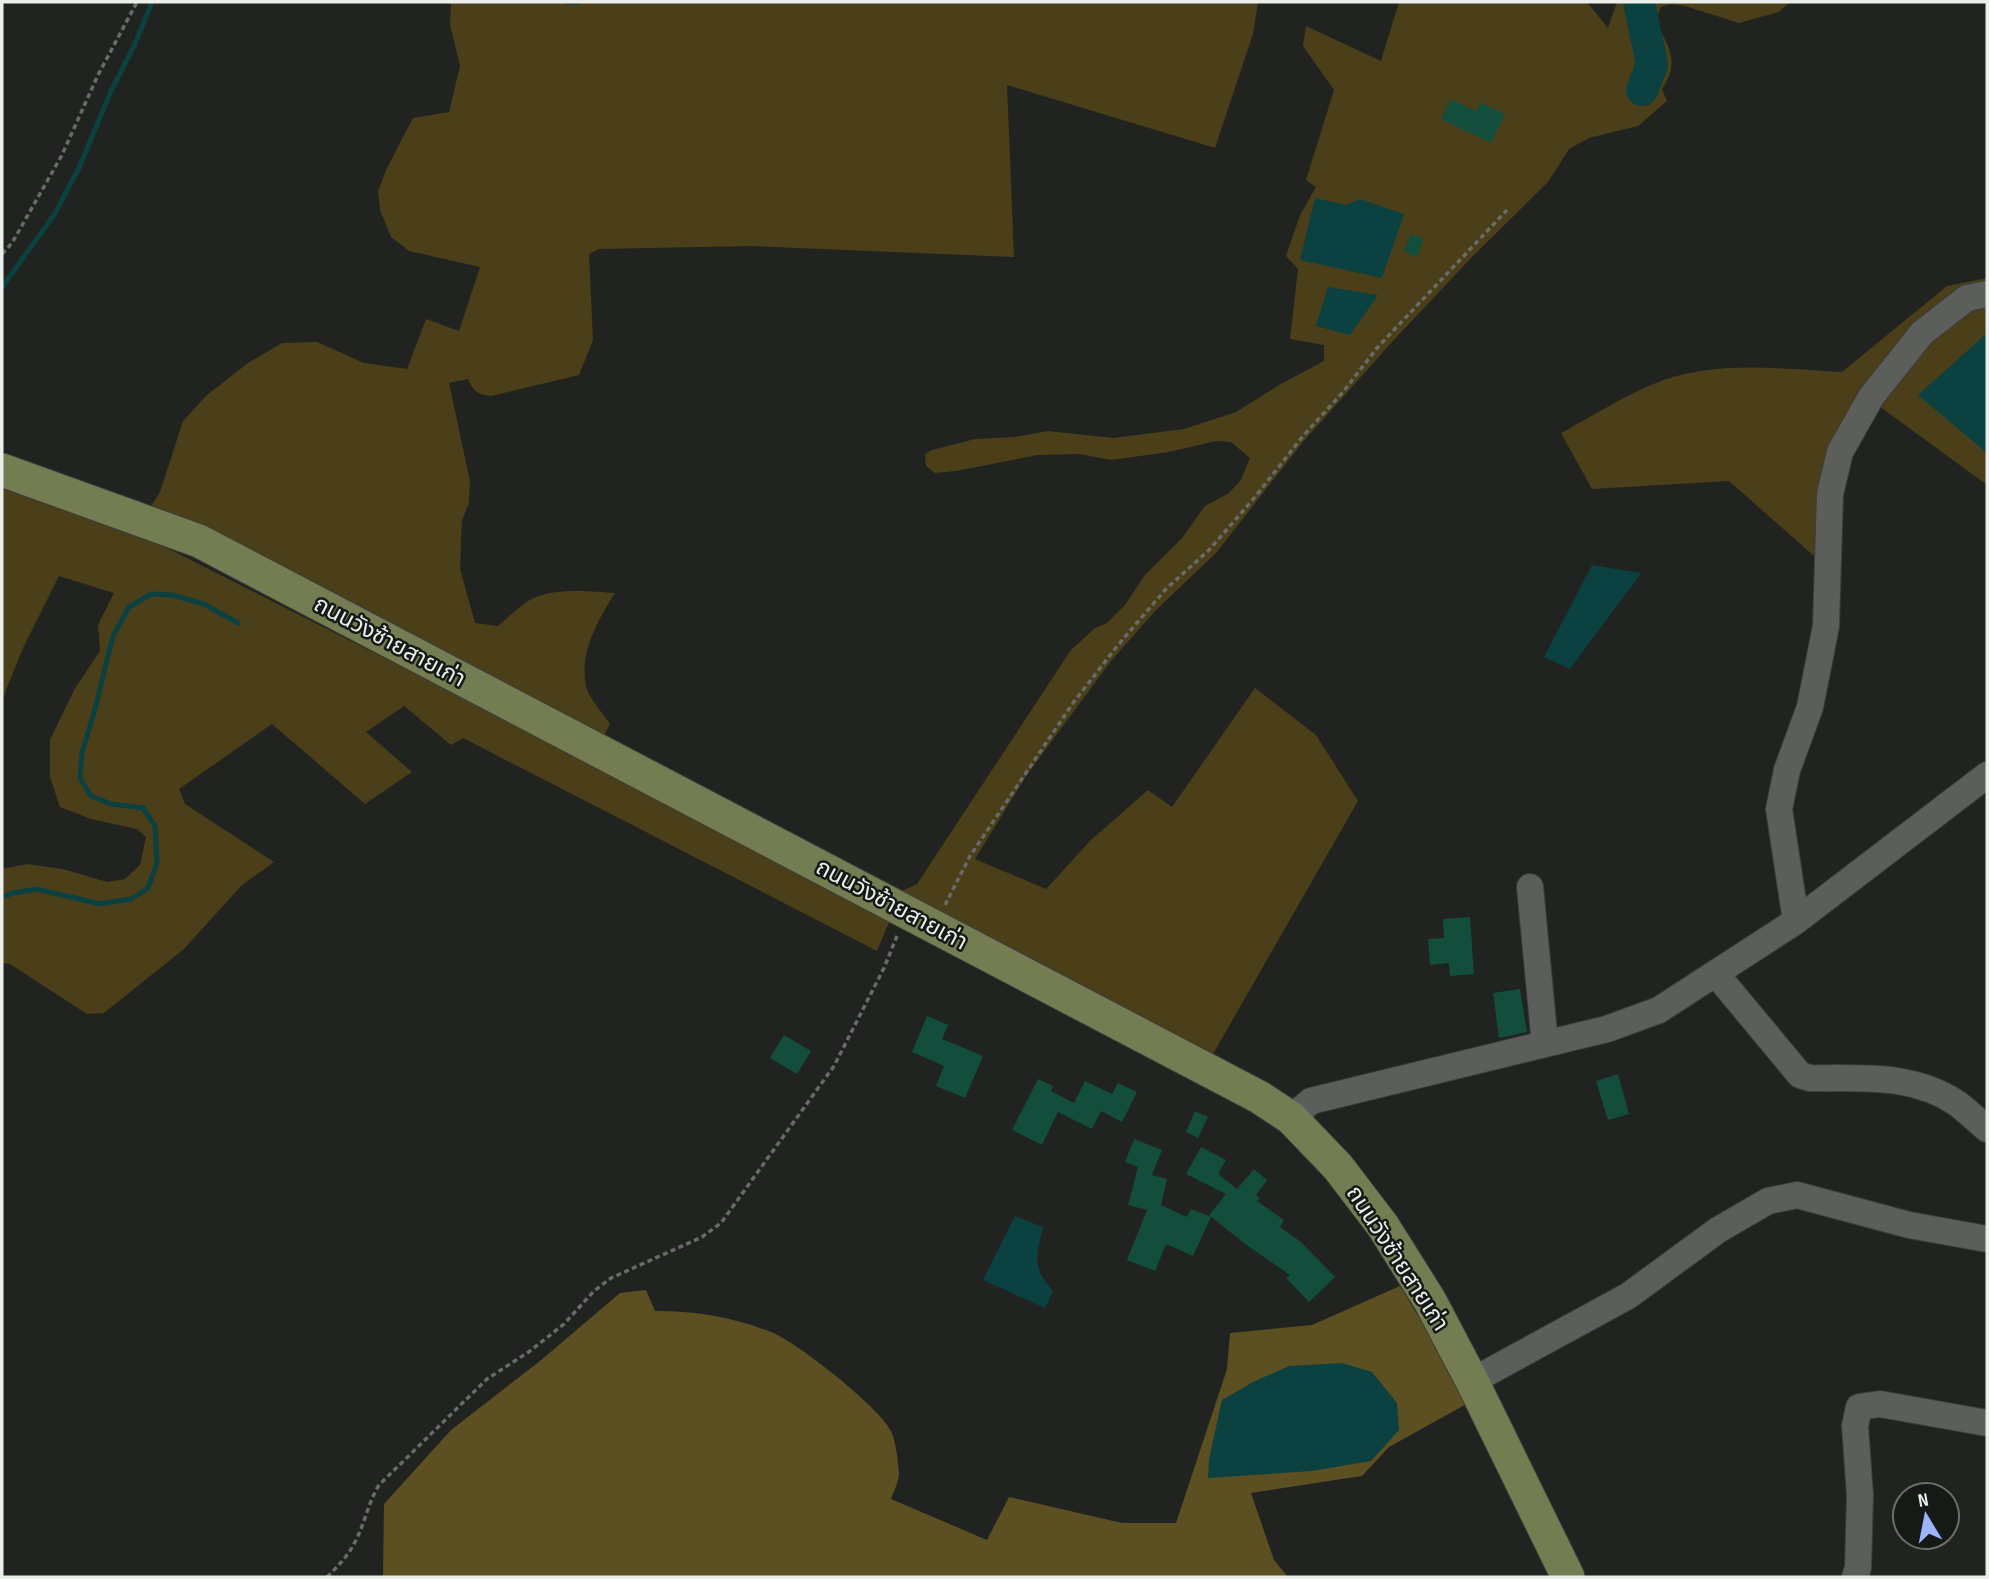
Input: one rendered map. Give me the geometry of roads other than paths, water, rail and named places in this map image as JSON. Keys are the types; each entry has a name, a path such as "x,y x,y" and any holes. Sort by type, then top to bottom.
{"main road":[{"name":"ถนนวังซ้ายสายเก่า","path":"2,470 199,541 1259,1097 1291,1118 1338,1167 1383,1226 1430,1301 1568,1577"}],"street":[{"path":"1796,921 1779,809 1787,770 1810,707 1826,626 1830,494 1840,452 1871,397 1922,333 1967,298 1987,294"},
{"path":"1291,1118 1311,1101 1607,1029 1659,1010 1796,921 1987,775"},
{"path":"1530,887 1545,1044"},
{"path":"1716,974 1800,1075 1810,1078 1899,1079 1958,1104 1987,1129"},
{"path":"1472,1381 1628,1296 1718,1230 1768,1200 1797,1195 1909,1225 1987,1239"},
{"path":"1855,1577 1858,1568 1860,1495 1855,1426 1859,1407 1880,1404 1987,1423"}],"water":[{"path":"1315,198 1346,205 1360,199 1404,214 1382,278 1300,260"},
{"path":"1328,287 1378,295 1350,335 1316,326"},
{"path":"1987,333 1987,453 1918,395"},
{"path":"1592,565 1641,573 1570,669 1544,657"},
{"path":"1015,1216 1043,1227 1037,1261 1046,1283 1053,1291 1045,1308 983,1280"},
{"path":"1342,1363 1372,1372 1397,1403 1399,1430 1371,1461 1312,1471 1208,1478 1209,1459 1222,1400 1289,1366"}],"waterway":[{"path":"2,287 54,215 79,168 152,2"},
{"path":"567,2 578,2"},
{"path":"1639,2 1652,65 1642,90"},
{"path":"2,897 37,889 100,904 131,899 148,888 157,863 155,826 143,808 111,804 91,796 80,778 82,753 113,636 129,607 151,594 172,595 204,604 238,623"}]}
